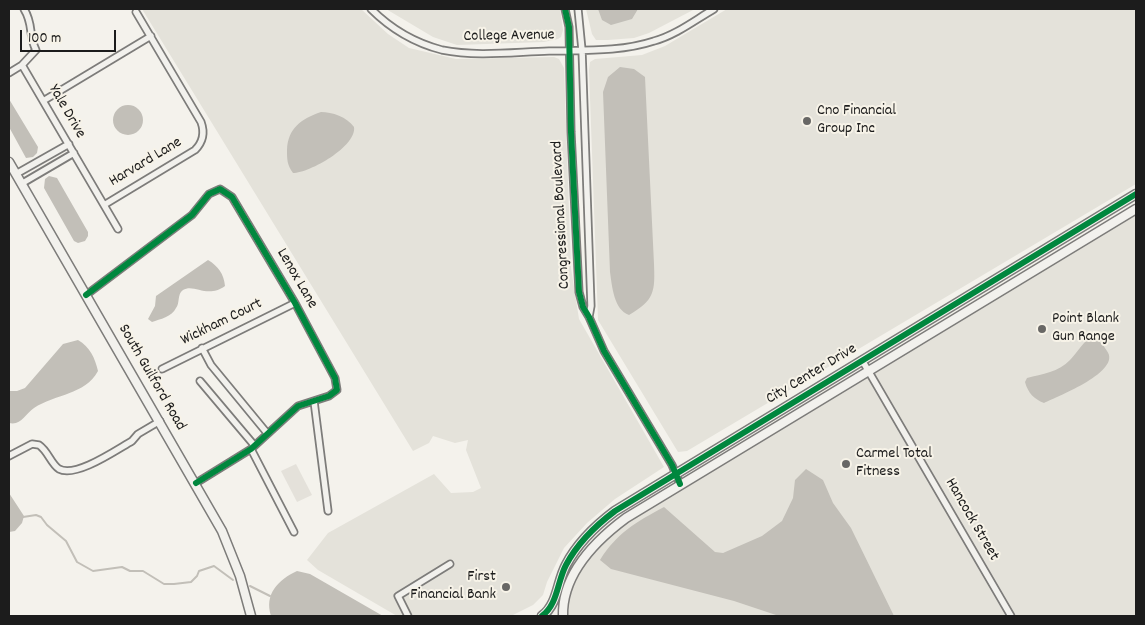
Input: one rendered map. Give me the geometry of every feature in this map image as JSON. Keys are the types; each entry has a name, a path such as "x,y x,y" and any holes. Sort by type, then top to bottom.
{"street":[{"path":"9,73 22,65 36,50 30,39 30,18 24,9"},
{"name":"College Avenue","path":"371,9 402,34 441,49 475,54 626,48 654,41 714,9"},
{"name":"Congressional Boulevard","path":"565,9 569,50 579,292 583,307 604,351 680,484"},
{"name":"Congressional Boulevard","path":"578,9 582,50 591,306 589,317"},
{"name":"Harvard Lane","path":"104,205 195,150 201,144 203,129 201,122 136,12"},
{"path":"44,101 151,36"},
{"name":"Yale Drive","path":"22,65 118,230"},
{"path":"16,174 69,144"},
{"path":"21,184 74,153"},
{"name":"South Guilford Road","path":"9,162 196,483 231,549 251,616"},
{"name":"Lenox Lane","path":"86,295 192,215 208,194 220,189 232,197 295,303 338,383 335,393 298,406 252,447 196,483"},
{"name":"City Center Drive","path":"542,616 552,605 568,562 588,534 615,511 1136,194"},
{"name":"City Center Drive","path":"563,616 564,600 570,582 595,545 626,518 1136,209"},
{"name":"Wickham Court","path":"162,369 295,303"},
{"path":"202,348 211,365 267,433"},
{"name":"Hancock Street","path":"862,360 1011,616"},
{"path":"200,381 252,447 294,532"},
{"path":"314,401 328,511"},
{"path":"9,456 32,444 39,444 57,468 66,471 80,468 132,441 138,434 160,421"},
{"path":"408,616 398,596 450,564"},
{"path":"542,616 548,616"}],"shaded area":[{"path":"142,9 361,9 388,34 409,48 456,59 554,57 559,59 564,68 571,268 579,319 664,467 615,499 587,523 564,548 547,582 543,595 533,605 511,616 397,616 318,570 307,560 328,533 434,474 451,493 473,492 481,488 466,450 468,440 455,443 433,436 429,443 413,451"},
{"path":"386,9 560,9 563,30 561,37 558,39 544,42 457,45 433,37"},
{"path":"586,9 695,9 649,33 634,38 596,40 592,34"},
{"path":"598,9 638,9 632,19 611,25 602,20"},
{"path":"727,9 1136,9 1136,184 687,451 678,452 598,320 589,70 590,62 595,59 642,55 665,46"},
{"path":"620,67 634,69 645,77 654,264 652,294 638,310 629,315 617,303 610,272 603,92 608,77"},
{"path":"9,99 38,147 37,153 33,157 26,158 9,127"},
{"path":"128,105 139,109 143,120 139,131 128,135 117,131 113,120 117,109"},
{"path":"321,112 334,114 347,120 354,127 353,134 348,142 331,157 301,172 293,173 287,159 290,136 302,121"},
{"path":"49,176 57,178 88,232 85,241 78,243 74,241 44,188 45,179"},
{"path":"1136,212 1136,616 568,616 569,589 579,570 601,543 627,521"},
{"path":"208,260 220,271 225,286 212,291 187,288 180,294 177,306 172,314 152,322 148,319 155,306 156,296"},
{"path":"1089,338 1100,342 1107,351 1109,359 1106,367 1087,382 1074,389 1044,403 1037,400 1028,389 1025,382 1027,378 1050,372 1066,364"},
{"path":"78,340 89,349 95,362 98,371 92,379 78,390 42,403 17,423 9,423 9,391 25,388 63,344"},
{"path":"296,464 312,495 297,502 281,471"},
{"path":"806,469 823,480 833,503 851,528 894,616 779,616 734,601 611,569 600,560 620,535 664,507 715,552 723,553 762,536 782,521 793,498 795,480"},
{"path":"9,493 24,516 22,523 15,531 9,532"},
{"path":"297,571 310,574 383,616 271,616 269,601 271,594 279,583"}],"waterway":[{"path":"23,517 36,515 41,517 47,525 66,541 77,562 93,571 122,567 130,571 143,571 164,584 174,584 191,582 199,571 214,566 233,580"},
{"path":"250,586 270,596"}],"cycle path":[{"path":"565,9 569,27 571,132 579,292 583,307 604,351 672,465 680,484"},
{"path":"86,295 192,215 209,194 220,189 232,197 295,303 335,378 337,390 329,396 298,406 251,449 196,483"},
{"path":"542,616 551,605 566,565 575,550 600,523 615,511 1136,194"}],"place":[{"name":"Cno Financial Group Inc","path":"807,121"},
{"name":"Point Blank Gun Range","path":"1042,329"},
{"name":"Carmel Total Fitness","path":"846,464"},
{"name":"First Financial Bank","path":"506,587"}]}
